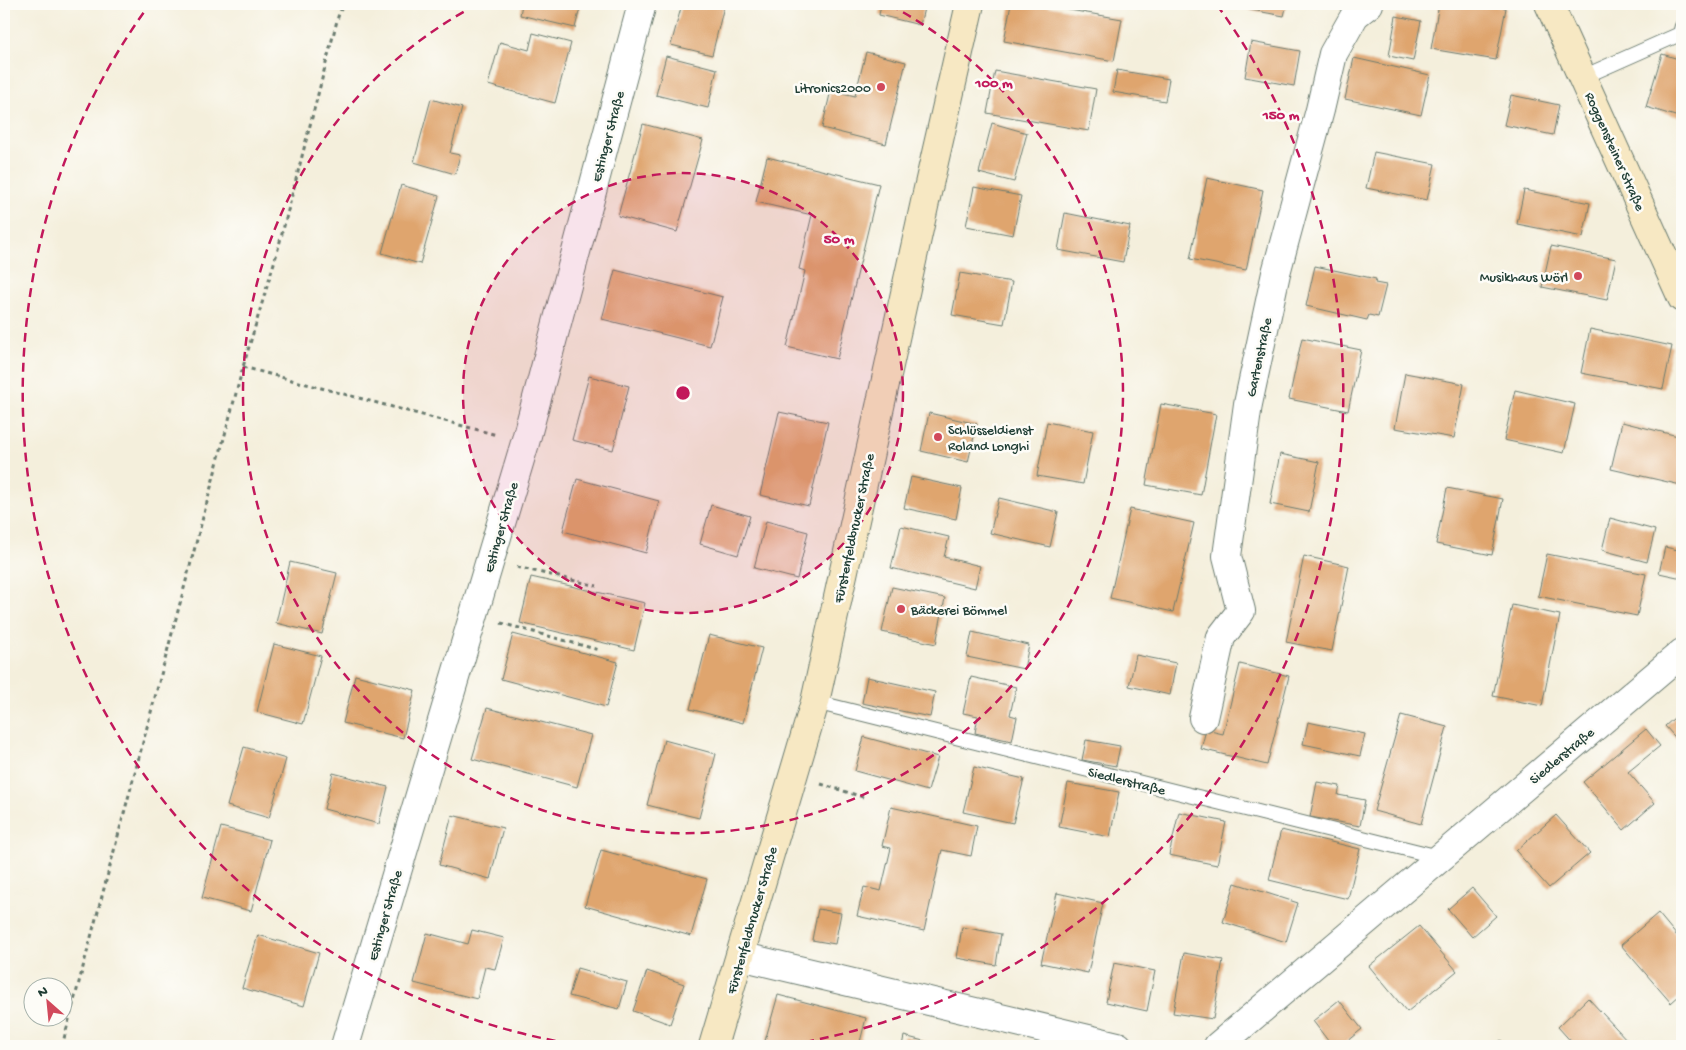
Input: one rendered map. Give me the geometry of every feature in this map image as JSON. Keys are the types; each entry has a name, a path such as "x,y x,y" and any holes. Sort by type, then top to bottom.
{"main road":[{"name":"Fürstenfeldbrucker Straße","path":"713,1046 815,702 970,4"},
{"name":"Roggensteiner Straße","path":"1549,4 1682,298"}],"street":[{"name":"Estinger Straße","path":"345,1046 524,442 642,4"},
{"name":"Gartenstraße","path":"1203,718 1221,637 1241,612 1226,556 1248,404 1276,273 1320,110 1333,54 1355,15 1369,4"},
{"name":"Siedlerstraße","path":"1218,1046 1682,653"},
{"path":"740,956 1118,1046"}],"lane":[{"path":"1583,77 1680,34 1682,26"},
{"name":"Siedlerstraße","path":"815,702 1439,858"}],"path":[{"path":"62,1046 243,367 277,253 339,14 344,4"},
{"path":"243,367 524,442"},
{"path":"490,560 597,586"},
{"path":"473,615 599,650"},
{"path":"793,775 866,798"}],"building":[{"path":"522,4 581,4 575,28 520,15"},
{"path":"682,4 716,4 724,6 712,55 671,45"},
{"path":"881,4 925,4 920,25 879,15"},
{"path":"1011,4 1035,4 1122,19 1114,61 1004,41"},
{"path":"1236,4 1287,4 1284,16 1235,7"},
{"path":"1439,4 1484,4 1506,8 1496,60 1431,49"},
{"path":"1396,16 1421,21 1413,61 1389,56"},
{"path":"533,33 571,43 555,103 488,85 500,42 529,50"},
{"path":"1251,42 1300,51 1294,86 1245,77"},
{"path":"866,52 906,62 886,144 822,128 831,90 855,96"},
{"path":"1662,54 1682,60 1682,118 1646,107"},
{"path":"666,56 717,69 708,108 656,95"},
{"path":"1354,58 1430,75 1421,115 1345,99"},
{"path":"1117,70 1169,79 1165,101 1113,92"},
{"path":"995,71 1096,89 1089,131 987,113"},
{"path":"1511,95 1559,105 1553,135 1504,125"},
{"path":"431,99 462,108 450,153 460,155 455,174 414,162"},
{"path":"992,123 1027,133 1014,182 979,173"},
{"path":"643,124 703,140 677,232 618,216"},
{"path":"1374,152 1435,164 1427,200 1366,188"},
{"path":"767,157 879,184 837,359 787,347 805,271 799,269 812,215 756,202"},
{"path":"1207,178 1263,190 1246,270 1190,259"},
{"path":"401,185 439,196 420,264 382,253"},
{"path":"974,187 1021,196 1013,235 966,226"},
{"path":"1524,190 1590,203 1583,237 1517,224"},
{"path":"1065,213 1130,226 1123,262 1058,250"},
{"path":"1551,246 1616,259 1607,300 1542,287"},
{"path":"1315,266 1376,279 1375,283 1386,285 1378,317 1369,315 1367,320 1306,306"},
{"path":"615,270 723,297 710,346 602,319"},
{"path":"960,273 1012,282 1004,324 952,315"},
{"path":"1590,329 1672,346 1663,389 1581,373"},
{"path":"1302,338 1361,350 1348,411 1289,399"},
{"path":"1405,373 1464,384 1454,438 1395,428"},
{"path":"589,376 629,386 613,450 572,440"},
{"path":"1515,390 1575,404 1564,453 1504,440"},
{"path":"1161,404 1216,414 1201,495 1146,485"},
{"path":"779,412 828,422 809,506 760,495"},
{"path":"929,413 977,424 968,462 921,451"},
{"path":"1047,422 1093,431 1083,484 1037,476"},
{"path":"1622,422 1682,437 1681,485 1611,469"},
{"path":"1280,454 1319,462 1309,512 1270,504"},
{"path":"911,477 962,488 956,519 904,508"},
{"path":"577,479 659,501 646,553 563,531"},
{"path":"1447,488 1503,499 1492,555 1436,544"},
{"path":"999,498 1058,512 1050,547 990,533"},
{"path":"711,505 750,516 738,555 700,544"},
{"path":"1130,509 1194,523 1173,612 1110,598"},
{"path":"1610,518 1655,530 1647,562 1602,550"},
{"path":"766,521 808,532 797,579 754,568"},
{"path":"901,526 949,537 944,557 980,566 975,588 891,568"},
{"path":"1665,547 1682,551 1682,578 1659,573"},
{"path":"1547,554 1646,574 1637,616 1538,596"},
{"path":"1304,556 1349,566 1332,651 1286,642"},
{"path":"290,562 337,573 322,634 276,623"},
{"path":"531,577 645,603 634,650 520,623"},
{"path":"892,587 945,598 936,644 882,632"},
{"path":"1512,605 1560,615 1542,706 1493,696"},
{"path":"972,632 1029,645 1024,669 967,657"},
{"path":"513,634 618,662 606,707 501,679"},
{"path":"709,635 762,648 743,723 690,709"},
{"path":"274,644 321,656 303,724 257,712"},
{"path":"1136,655 1176,663 1170,695 1129,686"},
{"path":"1240,664 1289,676 1267,765 1201,749 1206,730 1223,734"},
{"path":"355,675 415,690 403,738 343,723"},
{"path":"867,677 935,692 930,717 862,703"},
{"path":"971,677 1016,687 1010,715 1017,717 1012,741 975,733 978,716 963,713"},
{"path":"487,708 591,735 577,787 472,759"},
{"path":"1682,711 1682,745 1665,726"},
{"path":"1401,715 1447,727 1421,824 1374,811"},
{"path":"1308,722 1365,734 1360,756 1303,744"},
{"path":"1646,729 1660,746 1628,772 1655,803 1624,830 1583,782"},
{"path":"864,737 938,757 928,791 855,771"},
{"path":"664,740 716,754 699,818 647,805"},
{"path":"1086,740 1120,746 1116,766 1082,760"},
{"path":"244,747 286,759 269,818 227,806"},
{"path":"974,767 1024,779 1013,823 963,812"},
{"path":"333,773 388,787 379,824 324,809"},
{"path":"1317,782 1340,786 1338,795 1365,800 1360,826 1310,817"},
{"path":"1068,783 1119,792 1110,837 1059,827"},
{"path":"891,807 977,826 971,856 942,850 924,931 857,916 864,887 881,891 891,848 882,846"},
{"path":"1179,812 1226,822 1217,865 1169,855"},
{"path":"452,815 503,828 490,879 439,865"},
{"path":"1556,815 1590,853 1549,888 1516,851"},
{"path":"221,827 270,840 251,911 202,898"},
{"path":"1281,830 1360,849 1348,899 1269,880"},
{"path":"601,850 707,879 691,936 585,906"},
{"path":"1235,883 1298,903 1286,942 1223,922"},
{"path":"1472,888 1496,916 1472,937 1448,909"},
{"path":"1057,893 1103,903 1088,973 1041,963"},
{"path":"818,909 841,913 835,944 812,940"},
{"path":"1658,913 1682,942 1682,993 1671,1003 1621,945"},
{"path":"1419,926 1457,971 1407,1012 1369,966"},
{"path":"962,927 1001,934 996,965 957,958"},
{"path":"472,930 504,938 495,969 485,967 477,999 414,983 427,933 468,944"},
{"path":"258,935 319,953 304,1006 242,988"},
{"path":"1184,953 1223,960 1213,1019 1173,1013"},
{"path":"1114,963 1155,971 1147,1011 1106,1002"},
{"path":"577,968 627,982 619,1009 569,996"},
{"path":"647,971 684,984 670,1024 633,1011"},
{"path":"778,995 866,1018 859,1046 785,1046 765,1041"},
{"path":"1588,998 1629,1042 1625,1046 1575,1046 1558,1027"},
{"path":"1339,1000 1362,1029 1341,1046 1332,1046 1313,1021"},
{"path":"904,1036 943,1046 902,1046"},
{"path":"1501,1040 1506,1046 1494,1046"}],"place":[{"name":"Litronics2000","path":"881,87"},
{"name":"Musikhaus Wörl","path":"1578,276"},
{"name":"Schlüsseldienst Roland Longhi","path":"938,437"},
{"name":"Bäckerei Bömmel","path":"901,609"}]}
